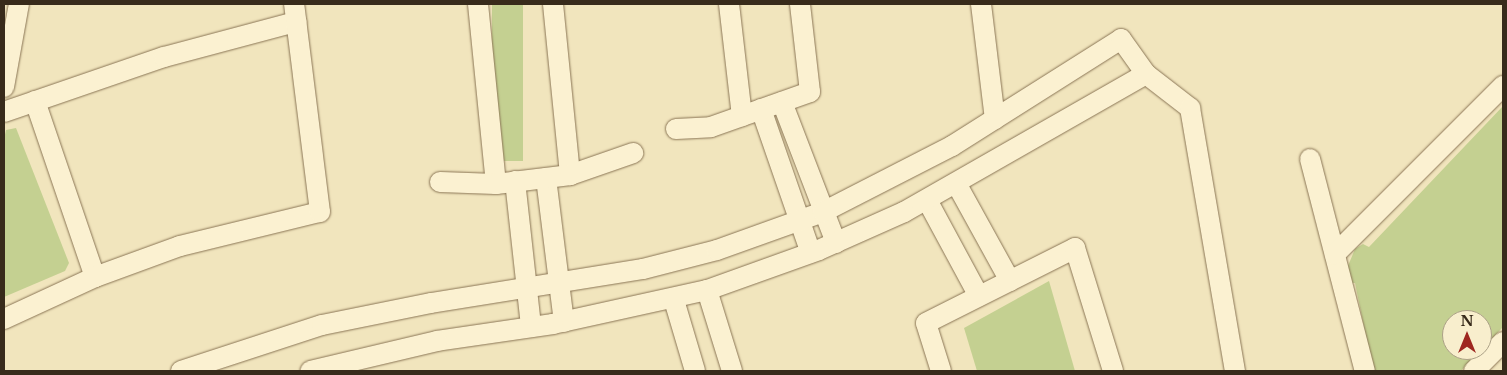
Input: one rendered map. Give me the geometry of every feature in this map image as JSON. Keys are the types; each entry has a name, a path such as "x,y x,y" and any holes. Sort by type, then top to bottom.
{"street":[{"path":"4,87 20,4"},
{"path":"478,4 531,327"},
{"path":"553,4 570,175"},
{"path":"729,4 751,112 811,253"},
{"path":"676,129 711,127 810,92 800,4"},
{"path":"981,4 995,119"},
{"path":"4,112 295,13 320,212 180,246 95,277 4,319"},
{"path":"182,371 322,325 431,303 643,269 717,250 823,212 952,146 1121,40 1146,74 1190,108 1235,371"},
{"path":"310,371 437,340 564,322 674,300 707,290 811,253 927,200 1146,74"},
{"path":"1335,254 1503,86"},
{"path":"35,102 95,277"},
{"path":"782,102 836,242"},
{"path":"440,182 506,182 570,175 633,153"},
{"path":"1310,159 1365,371"},
{"path":"546,178 564,322"},
{"path":"956,183 1010,281"},
{"path":"927,200 979,296"},
{"path":"941,371 926,324 1075,248 1113,371"},
{"path":"707,290 732,371"},
{"path":"674,300 695,371"},
{"path":"1474,371 1503,342"}],"green space":[{"path":"492,4 523,4 523,161 492,161"},
{"path":"1503,106 1503,327 1492,339 1492,310 1442,310 1442,360 1471,360 1461,371 1373,371 1355,283 1348,283 1345,273 1355,249 1363,244 1369,247"},
{"path":"16,128 69,263 65,271 4,297 4,139 6,130"},
{"path":"1049,281 1075,371 977,371 964,328"}]}
